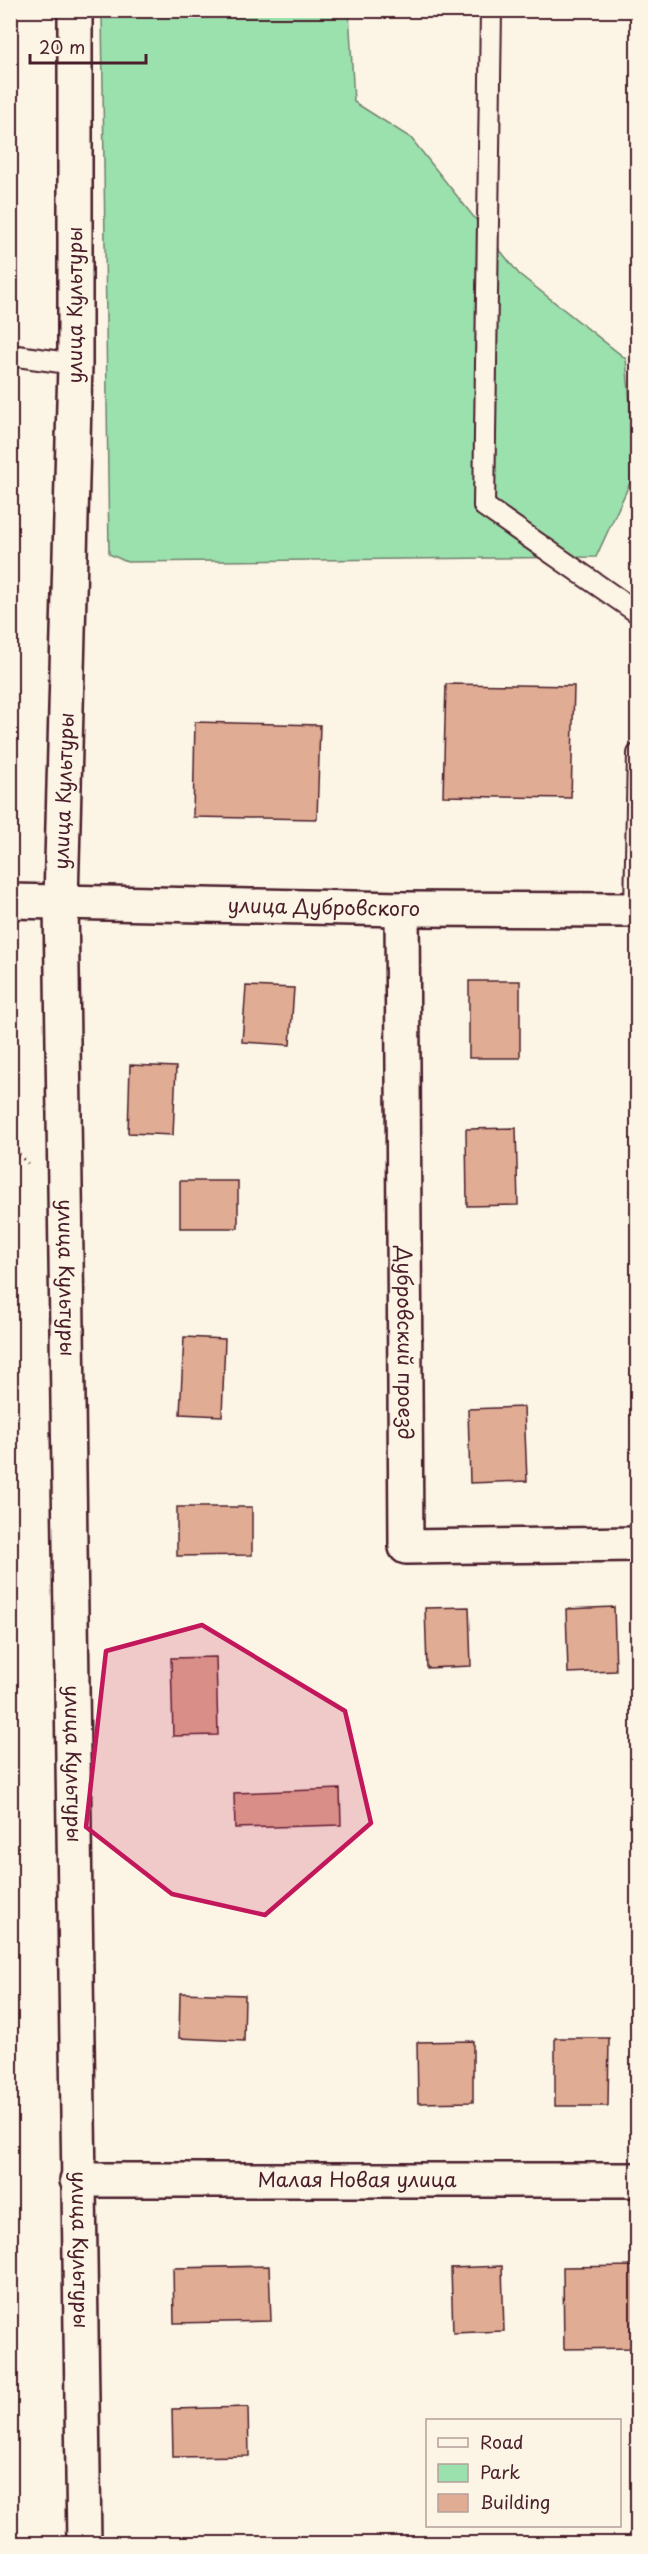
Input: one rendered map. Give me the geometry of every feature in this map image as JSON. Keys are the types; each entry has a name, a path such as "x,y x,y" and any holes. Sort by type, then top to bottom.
{"street":[{"name":"улица Культуры","path":"75,10 75,364 61,901 77,2180 84,2544"},
{"name":"улица Дубровского","path":"10,901 402,909 636,910"},
{"name":"Дубровский проезд","path":"402,909 406,1547 638,1544"},
{"name":"Малая Новая улица","path":"77,2180 638,2180"}],"lane":[{"path":"491,10 484,506 638,613"},
{"path":"10,354 75,364"},
{"path":"636,910 638,754"}],"highlighted area":[{"path":"202,1625 345,1711 371,1823 265,1915 172,1894 86,1827 106,1651"}],"green space":[{"path":"102,11 349,11 354,102 411,138 519,274 626,359 636,470 596,557 127,562 109,554"}],"building":[{"path":"446,684 574,686 571,798 443,796"},
{"path":"195,722 320,725 317,819 193,817"},
{"path":"469,981 520,981 520,1058 469,1058"},
{"path":"246,986 294,988 290,1045 242,1042"},
{"path":"130,1065 176,1067 173,1135 128,1133"},
{"path":"516,1128 518,1205 467,1206 466,1129"},
{"path":"180,1181 238,1181 238,1228 180,1228"},
{"path":"184,1337 225,1339 222,1416 180,1414"},
{"path":"524,1407 527,1481 470,1483 468,1409"},
{"path":"177,1507 252,1507 252,1555 177,1556"},
{"path":"469,1607 471,1666 427,1668 425,1608"},
{"path":"614,1607 616,1671 568,1673 566,1609"},
{"path":"216,1657 218,1735 173,1736 171,1658"},
{"path":"340,1789 341,1825 235,1828 234,1793"},
{"path":"180,1993 245,1995 244,2041 179,2038"},
{"path":"555,2038 609,2038 608,2106 555,2106"},
{"path":"473,2041 473,2102 418,2103 417,2042"},
{"path":"10,2219 12,2219 11,2259 10,2259"},
{"path":"269,2266 271,2321 174,2323 173,2268"},
{"path":"502,2266 504,2331 453,2333 451,2268"},
{"path":"638,2266 638,2348 564,2349 563,2267"},
{"path":"248,2407 249,2456 173,2457 172,2409"}]}
